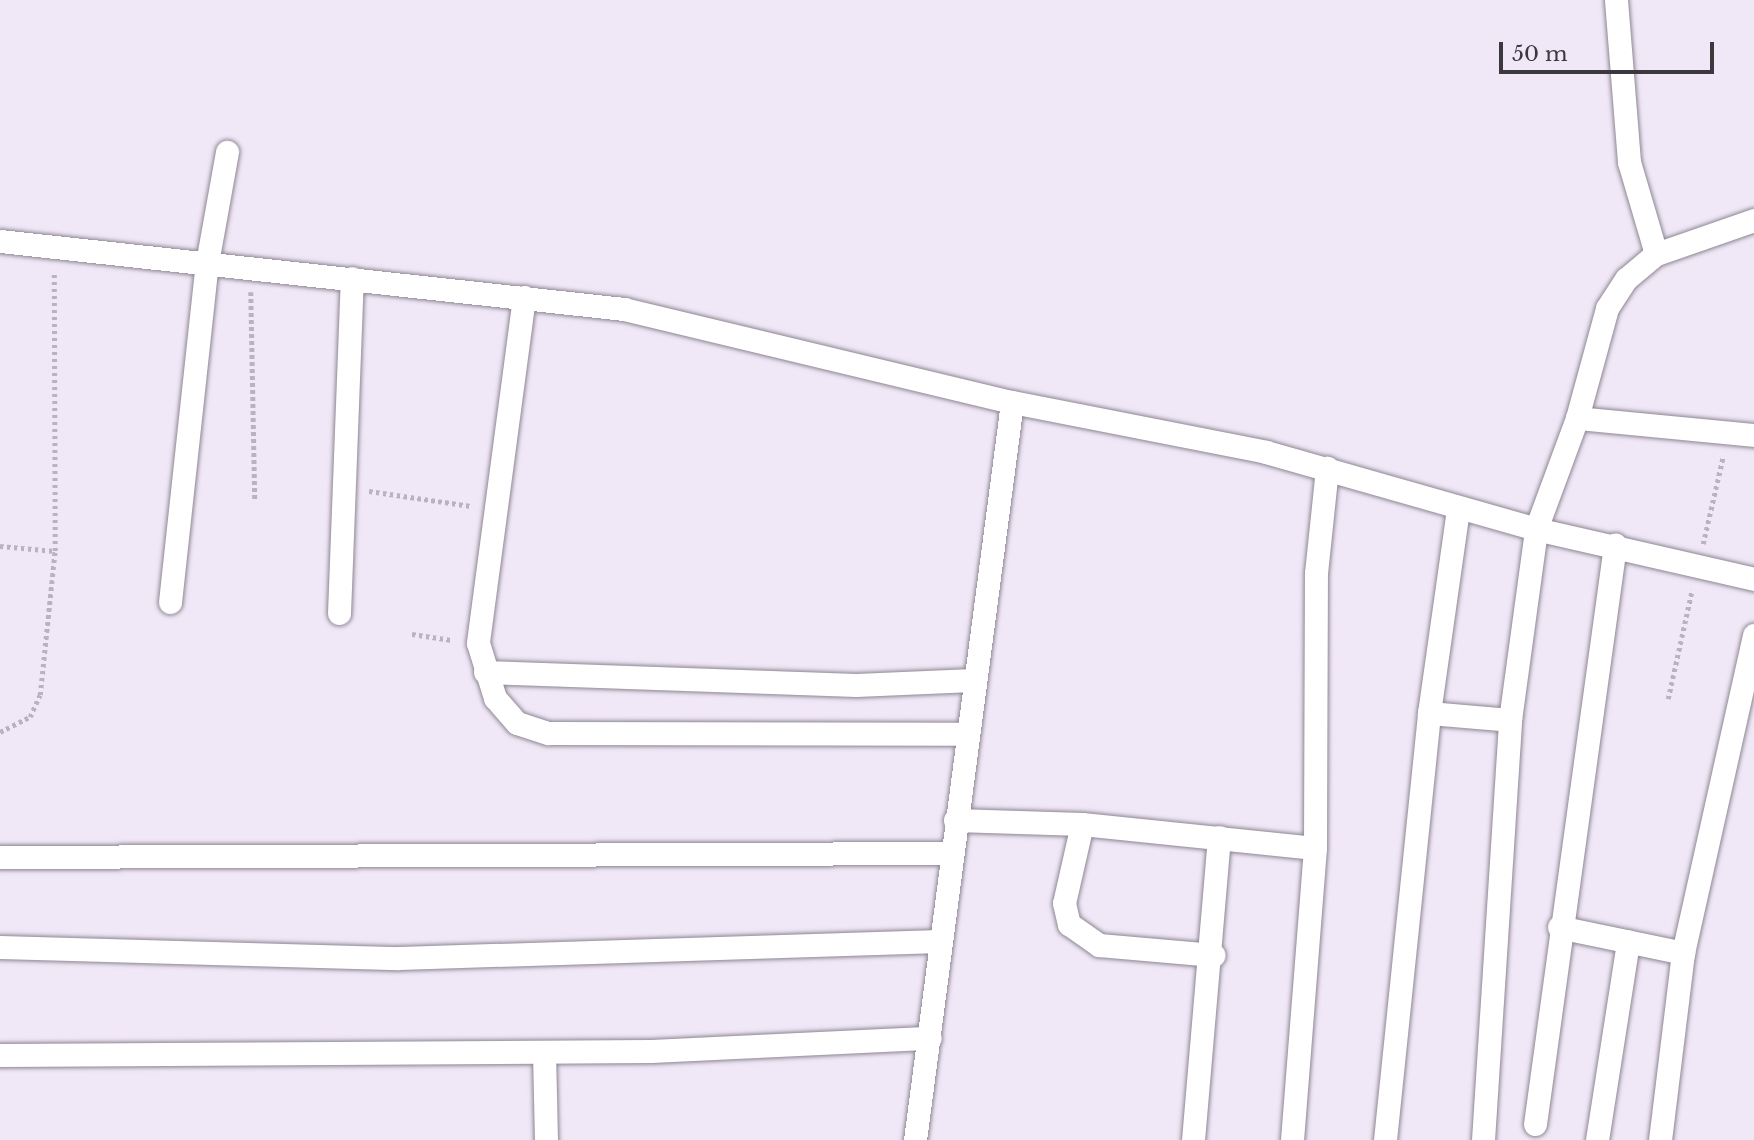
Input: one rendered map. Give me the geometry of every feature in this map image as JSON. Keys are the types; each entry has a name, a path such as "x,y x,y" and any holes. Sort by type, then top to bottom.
{"street":[{"path":"1616,0 1629,162 1656,254"},
{"path":"170,602 207,263 227,152"},
{"path":"1483,1140 1510,720 1536,529 1577,418 1607,308 1626,279 1656,254 1754,220"},
{"path":"0,241 251,266 624,309 1012,402 1132,422 1327,468 1536,529 1615,545 1697,569 1754,579"},
{"path":"339,612 352,278"},
{"path":"524,297 478,643 495,698 517,723 548,733 966,734"},
{"path":"915,1140 930,1038 954,820 1012,402"},
{"path":"1577,418 1754,435"},
{"path":"1292,1140 1315,848 1316,573 1327,468"},
{"path":"1385,1140 1429,713 1458,508"},
{"path":"1535,1124 1559,927 1615,545"},
{"path":"1660,1140 1683,953 1754,635"},
{"path":"485,672 830,685 973,680"},
{"path":"1429,713 1510,720"},
{"path":"954,820 1082,824 1315,848"},
{"path":"1082,824 1064,903 1069,924 1099,945 1214,955"},
{"path":"1192,1140 1214,955 1219,837"},
{"path":"0,857 951,853"},
{"path":"1559,927 1683,953"},
{"path":"0,947 399,958 940,940"},
{"path":"1597,1140 1628,941"},
{"path":"0,1055 544,1052 930,1038"},
{"path":"544,1052 546,1140"}],"path":[{"path":"0,732 30,717 40,695 55,551 54,246"},
{"path":"251,266 255,501"},
{"path":"1668,699 1729,432"},
{"path":"342,488 496,509"},
{"path":"0,546 55,551"},
{"path":"412,634 478,643"}]}
